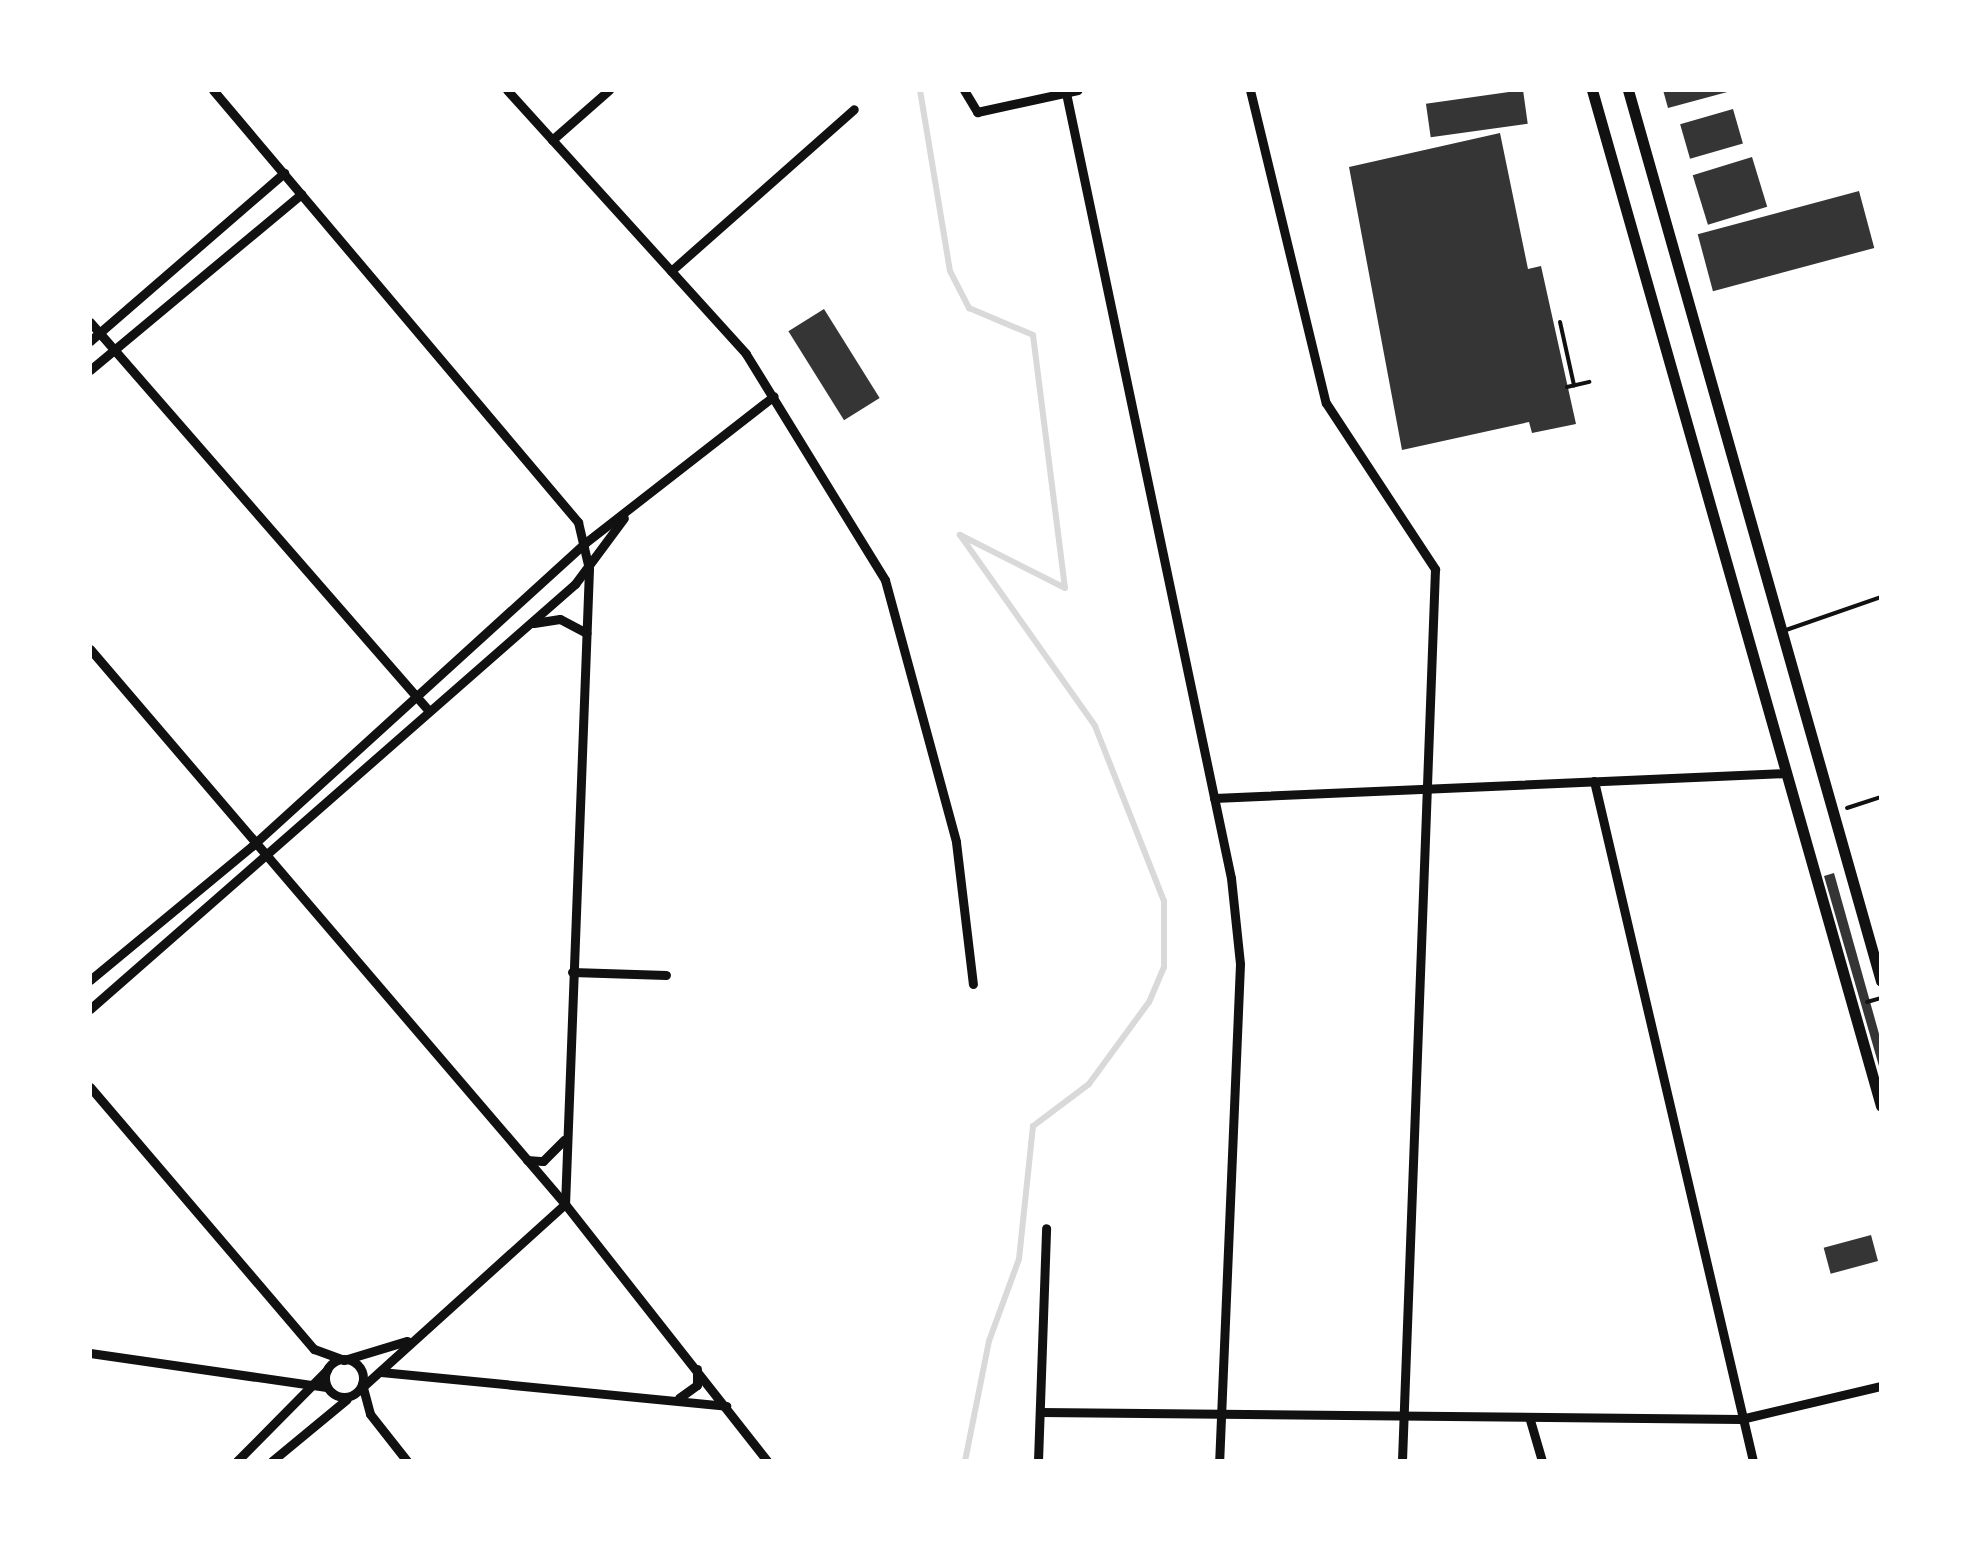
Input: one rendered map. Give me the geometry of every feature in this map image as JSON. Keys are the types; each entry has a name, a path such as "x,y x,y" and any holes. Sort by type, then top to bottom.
{"main road":[{"path":"1593,90 1881,1106"},
{"path":"1628,90 1881,980"}],"street":[{"path":"213,90 578,522 589,569 566,1204 360,1389 272,1461"},
{"path":"507,90 671,271 774,396 885,580 956,842 972,984"},
{"path":"552,140 609,90"},
{"path":"964,90 977,112 1078,90"},
{"path":"1250,90 1326,404 1435,569 1433,788 1402,1461"},
{"path":"1066,93 1214,798 1240,964 1219,1461"},
{"path":"671,271 854,109"},
{"path":"90,342 284,174"},
{"path":"90,370 301,194"},
{"path":"90,322 429,711"},
{"path":"90,980 252,846 585,543 626,515 774,396"},
{"path":"90,1009 266,862 429,711 532,623 589,569 626,515"},
{"path":"532,623 560,619 586,633"},
{"path":"90,649 252,846 566,1204 767,1461"},
{"path":"1214,798 1786,773"},
{"path":"1594,781 1753,1461"},
{"path":"572,972 666,975"},
{"path":"90,1087 314,1348 359,1367 360,1389 370,1414 407,1461"},
{"path":"527,1160 551,1157 567,1133"},
{"path":"1038,1461 1046,1228"},
{"path":"236,1461 323,1385 326,1370 422,1332"},
{"path":"90,1353 360,1389"},
{"path":"677,1400 697,1386 697,1369"},
{"path":"378,1373 726,1406"},
{"path":"1040,1412 1403,1420 1741,1419 1881,1386"},
{"path":"1530,1420 1542,1461"}],"lane":[{"path":"1782,632 1881,596"}],"path":[{"path":"1560,322 1574,385"},
{"path":"1567,387 1589,382"},
{"path":"1833,812 1881,797"}],"building":[{"path":"1523,90 1528,124 1431,137 1426,104"},
{"path":"1663,90 1731,90 1731,91 1668,108"},
{"path":"1733,109 1743,144 1690,159 1680,124"},
{"path":"1500,133 1528,269 1541,266 1576,424 1532,433 1529,422 1402,450 1349,167"},
{"path":"1752,157 1767,207 1708,225 1693,175"},
{"path":"1859,191 1874,248 1713,291 1698,234"},
{"path":"824,309 880,398 844,420 788,331"},
{"path":"1834,873 1881,1041 1881,1073 1824,876"},
{"path":"1871,1235 1878,1261 1831,1274 1824,1248"}],"waterway":[{"path":"920,90 950,271 969,308 1033,335 1065,588 960,535 1095,726 1164,901 1164,967 1149,1002 1089,1084 1033,1126 1019,1259 989,1341 965,1461"}]}
